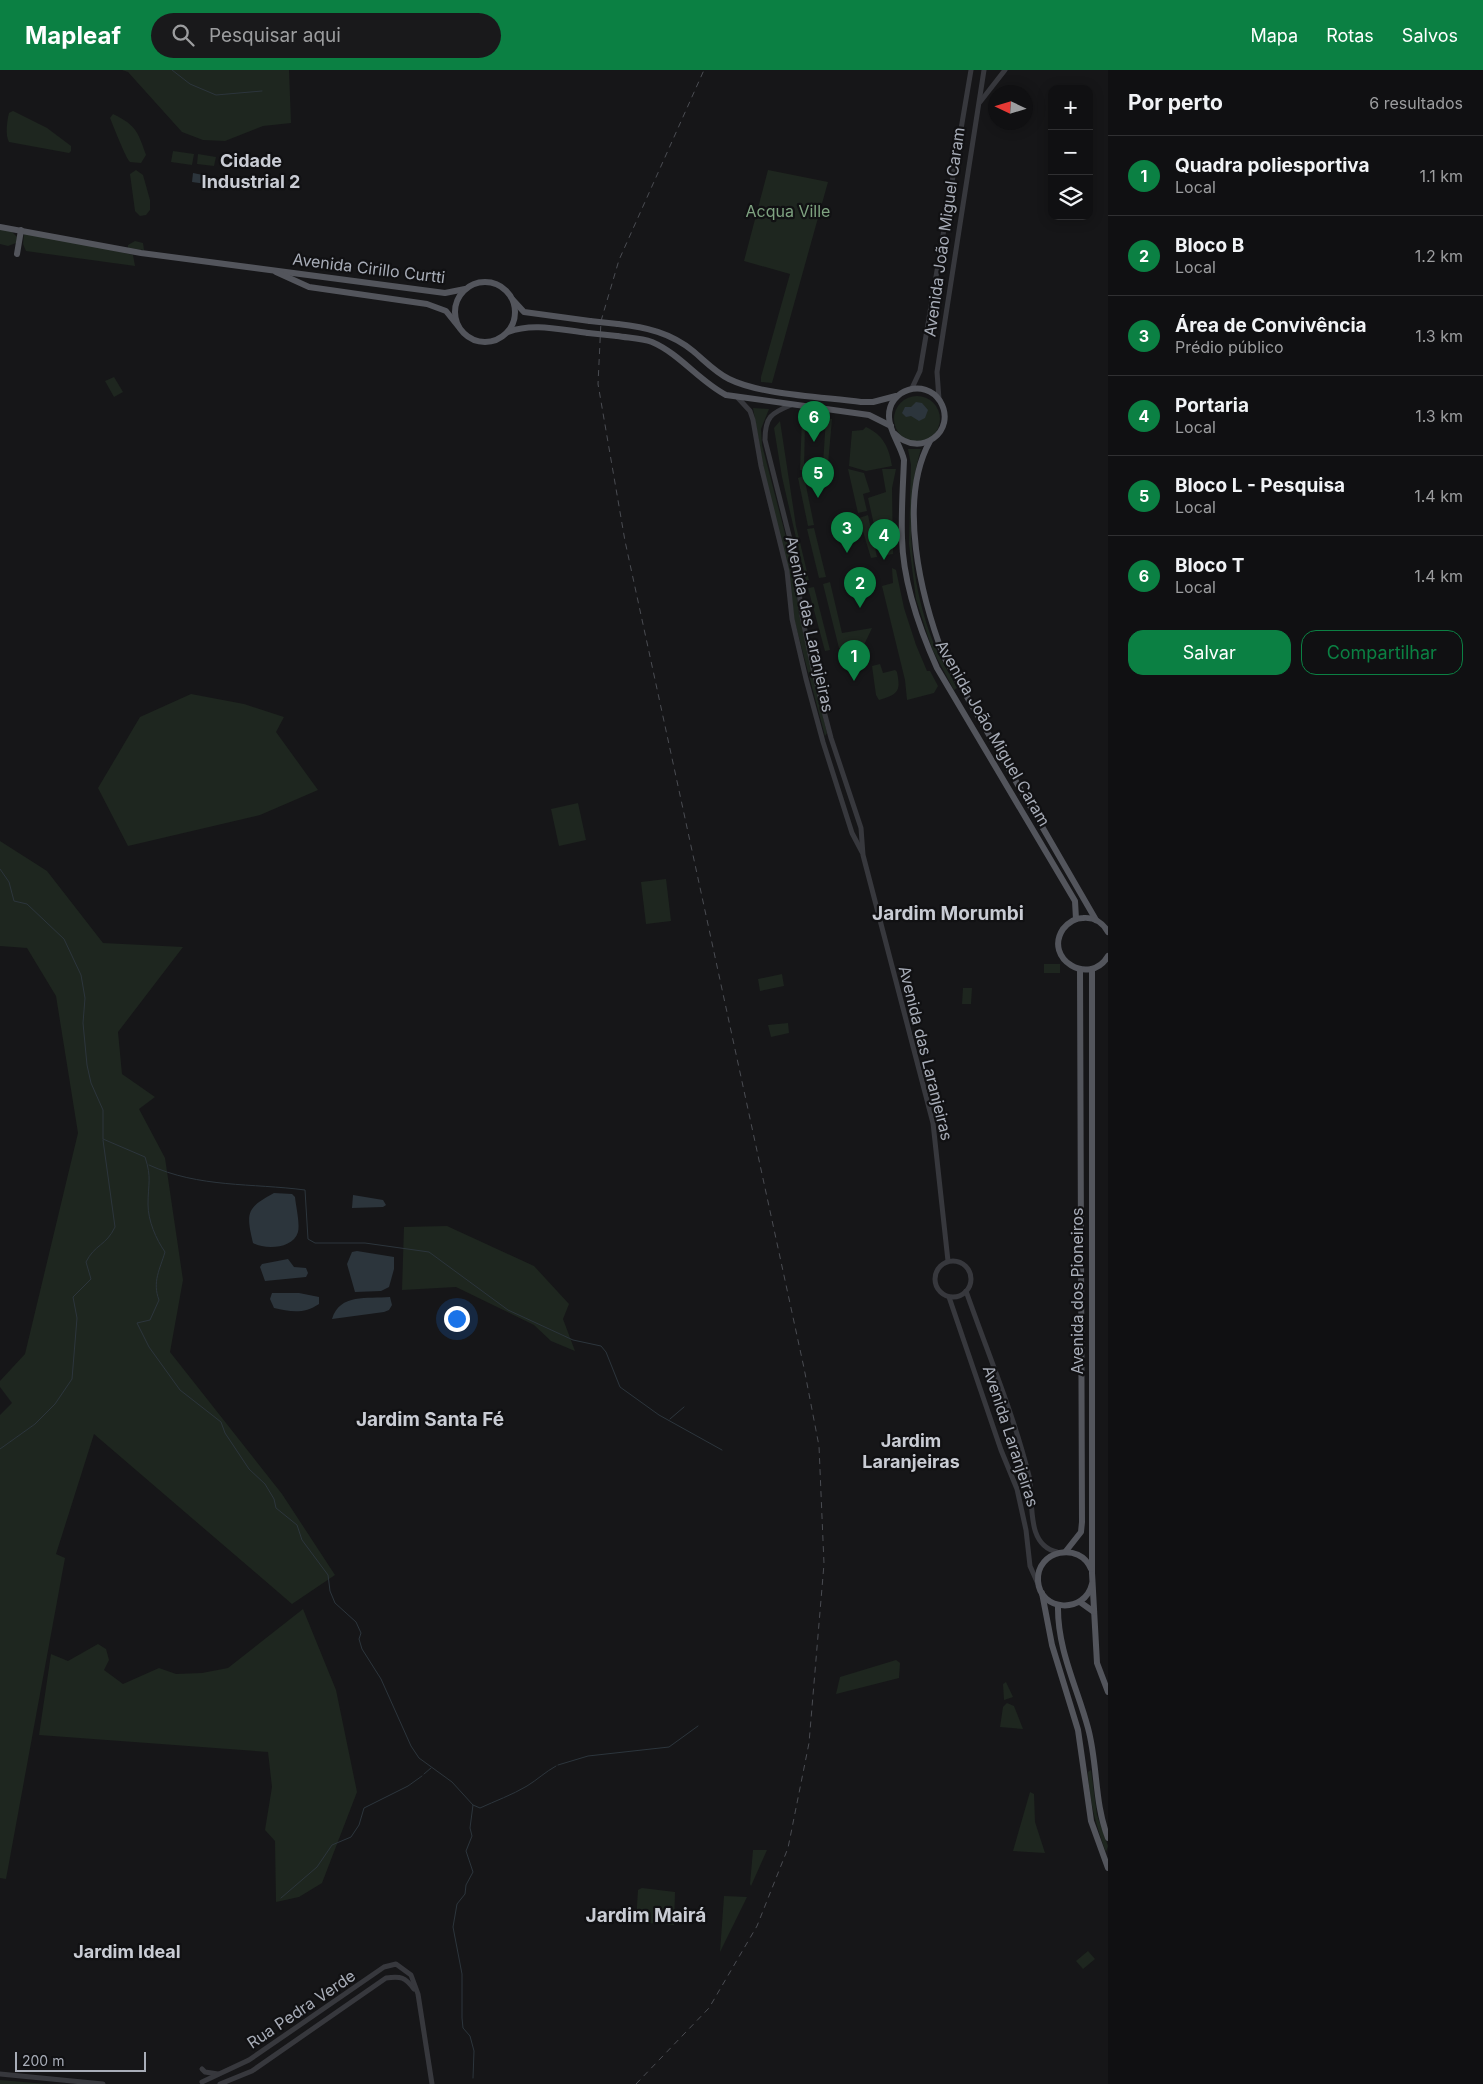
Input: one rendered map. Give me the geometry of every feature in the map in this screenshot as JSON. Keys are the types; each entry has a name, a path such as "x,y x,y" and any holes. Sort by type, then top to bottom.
{"main road":[{"name":"Avenida Cirillo Curtti","path":"0,227 141,253 445,293 465,289"},
{"path":"17,254 21,230"},
{"name":"Avenida Cirillo Curtti","path":"270,270 309,287 432,305 446,310 458,326"},
{"path":"479,283 494,283 503,288 524,312 649,329 672,338 684,345 716,371 748,386 861,402 873,402 898,396 912,388 924,389 939,399 943,406 944,422 941,430 930,441 910,444 895,434 890,426 869,415 738,398 711,387 662,347 644,340 533,326 520,327 498,339 481,342 471,339 458,326 455,307 465,289 479,283"},
{"path":"506,333 515,315 511,297"},
{"path":"890,426 890,407 898,396"},
{"name":"Avenida João Miguel Caram","path":"895,434 904,460 902,540 911,598 924,639 937,668 1075,901 1076,919"},
{"name":"Avenida João Miguel Caram","path":"930,441 919,463 915,532 919,574 931,623 944,657 1096,920"},
{"path":"1108,932 1106,924 1087,918 1076,919 1062,930 1059,948 1066,962 1080,970 1092,969 1101,964 1108,956"},
{"name":"Avenida dos Pioneiros","path":"1092,969 1092,1577 1097,1663 1108,1692"},
{"name":"Avenida dos Pioneiros","path":"1066,1551 1078,1538 1082,1522 1080,970"},
{"path":"1066,1551 1080,1555 1086,1560 1092,1577 1086,1596 1080,1602 1073,1605 1051,1603 1040,1589 1039,1572 1041,1565 1057,1552 1066,1551"},
{"name":"Avenida Laranjeiras","path":"1040,1589 1052,1645 1078,1730 1091,1821 1108,1868"},
{"path":"1080,1602 1094,1612"},
{"path":"1058,1605 1057,1626 1088,1730 1097,1800 1108,1838"}],"street":[{"name":"Avenida João Miguel Caram","path":"912,388 920,371 971,70"},
{"name":"Avenida João Miguel Caram","path":"939,399 937,372 984,70"},
{"path":"978,104 1005,70"},
{"path":"970,79 982,81"},
{"name":"Avenida das Laranjeiras","path":"738,398 750,411 753,420 761,466 787,572 792,619 822,742 852,833 863,855"},
{"name":"Avenida das Laranjeiras","path":"791,404 774,412 769,418 765,427 765,440 795,559 802,616 814,674 831,738 861,828 863,855 933,1123 948,1261"},
{"path":"948,1261 960,1262 969,1270 971,1281 966,1292 960,1296 949,1297 939,1291 934,1280 937,1269 948,1261"},
{"name":"Avenida Laranjeiras","path":"966,1292 1026,1464 1036,1534 1043,1546 1057,1552"},
{"name":"Avenida Laranjeiras","path":"949,1297 1001,1450 1017,1489 1026,1530 1030,1566 1040,1589"},
{"name":"Rua Pedra Verde","path":"195,2084 203,2083 249,2060 384,1967 396,1964 408,1974"},
{"path":"408,1974 418,1994 432,2084"},
{"name":"Rua Pedra Verde","path":"220,2084 252,2071 386,1978 408,1974"},
{"path":"368,1978 375,1986"},
{"path":"202,2069 205,2072 219,2074"},
{"path":"0,2074 103,2084"}],"green space":[{"path":"122,70 289,70 291,123 263,126 225,141 203,140 182,132 128,72"},
{"path":"13,111 47,128 71,146 71,151 69,153 9,142 7,124 9,113"},
{"path":"113,114 127,122 138,135 146,155 141,163 128,160 110,118"},
{"path":"173,151 194,154 192,165 171,162"},
{"path":"198,154 216,157 214,166 197,164"},
{"path":"136,170 143,175 150,200 150,210 146,215 140,216 135,211 130,174"},
{"name":"Acqua Ville","path":"768,170 828,182 772,383 761,382 761,377 790,274 744,261"},
{"path":"0,228 11,231 17,237 16,243 8,246 0,244"},
{"path":"24,234 68,240 133,255 135,266 26,251 23,244"},
{"path":"135,241 143,243 144,250 128,248 128,245"},
{"path":"114,377 123,392 114,397 105,381"},
{"path":"912,396 922,396 936,406 940,419 936,432 930,438 922,442 912,442 898,432 894,424 894,414 904,400"},
{"path":"753,408 769,409 761,429 762,445 792,560 799,614 827,733 825,736 794,619 789,571 766,483"},
{"path":"802,417 805,418 804,470 800,470"},
{"path":"826,418 832,419 828,464 823,464"},
{"path":"780,421 796,526 809,580 806,581 782,477 774,428"},
{"path":"866,427 877,434 884,442 892,466 866,471 849,466 852,431 863,430"},
{"path":"908,449 921,449 915,473 912,499 912,553 916,580 929,632 957,688 954,690 932,649 916,599 909,544 911,465"},
{"path":"848,469 864,473 870,492 863,494 867,511 858,513"},
{"path":"882,469 896,469 892,488 893,554 887,555 884,546 879,547 868,498 886,492"},
{"path":"804,476 814,525 808,526 798,478"},
{"path":"868,515 877,557 871,558 859,518"},
{"path":"814,528 826,577 819,578 807,529"},
{"path":"892,568 896,570 904,608 916,645 927,671 930,671 938,686 934,693 907,700 905,680 882,586 893,583"},
{"path":"830,582 842,633 872,628 863,647 839,648 823,584"},
{"path":"814,587 830,650 825,651 808,588"},
{"path":"880,664 883,673 895,670 897,672 899,684 894,694 879,700 876,695 872,666"},
{"path":"191,694 244,704 284,717 276,732 318,790 260,815 128,846 98,788 140,717"},
{"path":"578,803 586,840 559,846 551,809"},
{"path":"0,841 47,871 103,943 183,947 118,1032 122,1074 155,1097 139,1109 165,1158 183,1280 170,1352 282,1494 335,1575 292,1604 94,1434 56,1554 65,1558 6,1879 0,1878 0,1415 12,1403 0,1387 0,1381 25,1354 78,1133 56,996 27,948 0,946"},
{"path":"666,879 671,921 646,924 641,882"},
{"path":"1044,964 1060,964 1060,973 1044,973"},
{"path":"782,974 784,986 760,991 758,979"},
{"path":"963,988 972,988 971,1004 962,1004"},
{"path":"788,1023 789,1033 771,1037 768,1025"},
{"path":"447,1226 534,1266 569,1304 563,1319 575,1351 551,1341 534,1325 456,1287 402,1290 404,1227"},
{"path":"303,1609 336,1690 357,1792 322,1883 299,1897 276,1902 275,1841 265,1830 272,1787 268,1752 39,1735 51,1654 68,1661 98,1644 106,1649 109,1660 104,1670 123,1684 159,1668 176,1674 202,1673 228,1668"},
{"path":"896,1660 900,1663 899,1678 836,1694 840,1677"},
{"path":"1006,1682 1013,1697 1004,1700 1003,1684"},
{"path":"1007,1703 1014,1706 1023,1729 1000,1727 1003,1707"},
{"path":"1091,1770 1097,1815 1108,1846 1106,1852 1091,1803 1088,1772"},
{"path":"1030,1792 1034,1794 1035,1822 1045,1853 1013,1851"},
{"path":"753,1850 767,1850 751,1886 750,1884"},
{"path":"642,1888 675,1892 674,1925 636,1922 638,1890"},
{"path":"724,1896 747,1897 720,1952"},
{"path":"1088,1951 1095,1959 1083,1969 1076,1961"},
{"path":"0,2080 47,2084 0,2084"}],"shaded area":[{"path":"193,173 208,176 206,184 192,182"},
{"path":"916,402 922,403 928,410 925,418 919,421 911,416 906,417 902,413 905,407 911,407"},
{"path":"274,1193 292,1194 295,1197 298,1232 291,1242 285,1245 264,1247 253,1243 249,1225 250,1212 258,1203"},
{"path":"353,1195 383,1200 386,1205 383,1207 352,1208"},
{"path":"357,1251 394,1257 394,1269 389,1287 381,1291 355,1292 347,1264 352,1252"},
{"path":"288,1259 294,1267 306,1268 308,1273 306,1277 265,1281 260,1267 262,1264"},
{"path":"272,1293 299,1293 319,1297 319,1304 303,1311 274,1308 270,1299"},
{"path":"390,1297 392,1305 389,1310 384,1312 332,1319 341,1305 348,1301"}],"waterway":[{"path":"172,70 190,84 216,95 262,91"},
{"path":"0,869 9,882 14,901 27,904 64,939 81,975 85,998 83,1023 87,1065 91,1083 103,1110 103,1139 145,1157 149,1176 149,1217 156,1236 165,1252 156,1287 159,1300 150,1320 137,1323 149,1347 180,1390 221,1422 225,1433 249,1469 265,1484 274,1499 276,1508 297,1525 302,1540 328,1575 330,1591 335,1603 356,1622 361,1633 359,1639 362,1649 381,1679 411,1746 419,1758 452,1782 473,1805 470,1828 472,1836 466,1851 473,1872 466,1885 465,1894 457,1904 453,1927 462,1974 463,2028 470,2036 474,2051 473,2078"},
{"path":"0,1449 35,1424 55,1404 72,1379 77,1318 73,1297 91,1279 86,1262 89,1256 108,1238 115,1227 103,1140"},
{"path":"149,1165 187,1178 226,1184 305,1190 308,1239 315,1243 365,1243 429,1252 508,1310 573,1340 601,1346 606,1352 620,1387 659,1415 722,1450"},
{"path":"670,1419 684,1407"},
{"path":"558,1765 588,1756 669,1747 698,1726"},
{"path":"473,1805 480,1808 509,1795 527,1786 556,1766"},
{"path":"424,1774 431,1768"},
{"path":"281,1898 317,1867 332,1845 351,1837 359,1825 364,1808 408,1786 422,1776"}],"railway":[{"path":"636,2084 709,2008 757,1926 788,1848 809,1743 824,1564 819,1446 804,1368 625,541 598,384 601,321 619,260 704,70"}],"place":[{"name":"Bloco T","path":"814,442"},
{"name":"Bloco L - Pesquisa","path":"818,498"},
{"name":"Área de Convivência","path":"847,553"},
{"name":"Portaria","path":"884,560"},
{"name":"Bloco B","path":"860,608"},
{"name":"Quadra poliesportiva","path":"854,681"}],"district":[{"name":"Cidade Industrial 2","path":"251,171"},
{"name":"Jardim Morumbi","path":"948,913"},
{"name":"Jardim Santa Fé","path":"430,1419"},
{"name":"Jardim Laranjeiras","path":"911,1451"},
{"name":"Jardim Mairá","path":"646,1915"},
{"name":"Jardim Ideal","path":"127,1952"}]}
